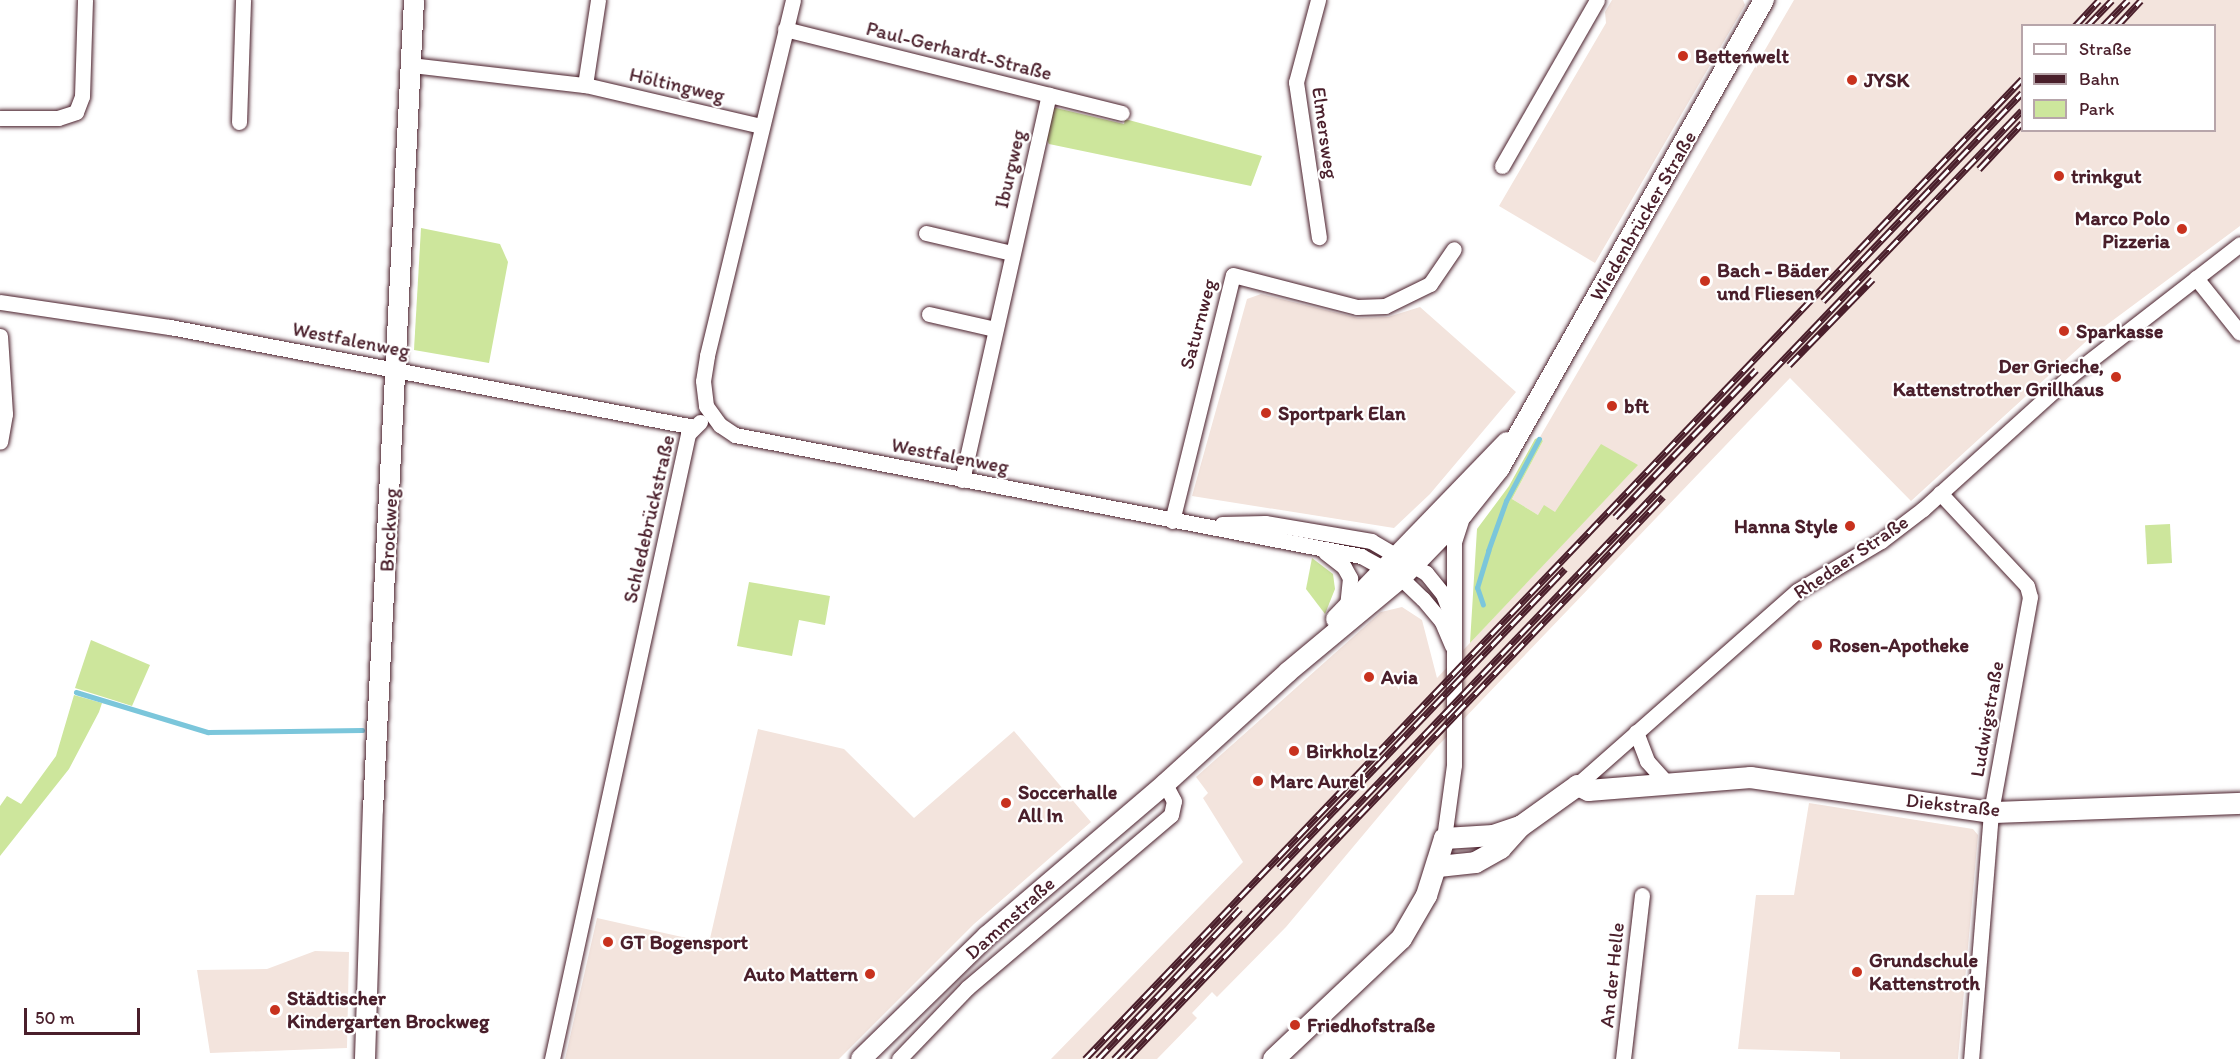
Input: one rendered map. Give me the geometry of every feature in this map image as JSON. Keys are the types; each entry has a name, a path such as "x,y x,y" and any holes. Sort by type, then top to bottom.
{"main road":[{"name":"Diekstraße","path":"1577,785 1588,790 1750,777 1992,812 2240,803"},
{"name":"Rhedaer Straße","path":"1438,866 1475,862 1500,848 1520,826 1577,785"},
{"name":"Rhedaer Straße","path":"1444,838 1493,834 1520,826"},
{"path":"1283,1056 1401,939 1438,866 1444,838"}],"street":[{"path":"0,118 58,118 76,112 82,96 85,0"},
{"path":"239,123 243,0"},
{"name":"Brockweg","path":"365,1059 373,810 414,0"},
{"path":"585,86 598,0"},
{"path":"710,415 703,381 707,356 793,0"},
{"name":"Elmersweg","path":"1318,0 1296,82 1319,237"},
{"path":"1503,166 1597,0"},
{"name":"Wiedenbrücker Straße","path":"1400,566 1463,514 1499,469 1764,0"},
{"name":"Paul-Gerhardt-Straße","path":"785,29 1122,113"},
{"name":"Höltingweg","path":"411,65 585,86 761,126"},
{"name":"Iburgweg","path":"962,480 1049,95"},
{"path":"926,233 1012,253"},
{"name":"Rhedaer Straße","path":"1577,785 1797,591 1881,541 1940,494 2070,376 2240,244"},
{"name":"Saturnweg","path":"1172,521 1233,275 1357,307 1385,306 1430,284 1454,249"},
{"path":"2196,278 2240,333"},
{"name":"Westfalenweg","path":"0,302 148,323 694,427"},
{"path":"928,314 995,329"},
{"path":"0,336 5,414 0,442"},
{"name":"Westfalenweg","path":"710,415 735,435 1361,556 1400,566"},
{"name":"Schledebrückstraße","path":"552,1059 688,434 710,415"},
{"name":"Wiedenbrücker Straße","path":"1400,566 1519,430"},
{"name":"Ludwigstraße","path":"1940,494 2027,586 2030,597 1992,812 1971,1059"},
{"path":"1444,838 1454,765 1452,646 1454,542 1463,514"},
{"name":"Westfalenweg","path":"1189,524 1265,523 1371,541 1400,566"},
{"path":"1323,550 1344,567 1350,578 1347,606"},
{"path":"1400,566 1443,594 1454,623"},
{"path":"1400,566 1442,622 1452,646"},
{"name":"Dammstraße","path":"1292,668 1347,606 1400,566"},
{"name":"Dammstraße","path":"861,1059 987,936 1165,784 1400,566"},
{"path":"1636,732 1647,761 1667,783"},
{"name":"Dammstraße","path":"899,1059 968,988 1171,815 1174,801 1165,784"},
{"name":"An der Helle","path":"1623,1059 1642,895"}],"shaded area":[{"path":"1612,0 1743,0 1745,5 1595,263 1499,206 1606,23 1605,12"},
{"path":"1794,0 2240,0 2240,226 2093,335 1911,501 1790,378 1436,748 1286,927 1217,997 1212,992 1192,1013 1197,1018 1157,1059 1051,1059 1243,862 1203,798 1208,793 1196,777 1381,612 1402,607 1422,620 1437,678 1637,465 1555,512 1538,515 1512,499 1543,441 1540,437"},
{"path":"1261,294 1358,318 1388,317 1420,307 1516,392 1430,494 1394,528 1192,496 1247,299"},
{"path":"758,729 844,749 914,818 1014,731 1091,822 974,924 839,1059 565,1059 597,918 709,943"},
{"name":"Grundschule Kattenstroth","path":"1809,803 1973,829 1978,835 1958,1059 1840,1059 1840,1052 1738,1049 1756,895 1794,895"},
{"name":"Städtischer Kindergarten Brockweg","path":"315,951 349,952 347,1048 210,1053 197,970 267,969"}],"green space":[{"path":"1052,107 1124,124 1125,119 1262,156 1251,186 1049,144 1045,136"},
{"path":"421,228 500,244 508,262 489,363 414,350"},
{"path":"1540,437 1543,441 1512,499 1538,515 1544,505 1555,512 1601,444 1638,465 1470,643 1477,529 1509,486 1535,439"},
{"path":"2170,524 2172,563 2147,564 2145,525"},
{"path":"1312,558 1333,574 1335,589 1325,614 1306,589"},
{"path":"749,582 830,596 825,625 799,620 792,656 737,646"},
{"path":"91,640 150,665 132,706 75,688"},
{"path":"74,695 102,703 99,712 69,769 0,856 0,806 7,796 21,804 56,756"}],"waterway":[{"path":"1483,605 1477,588 1488,551 1506,501 1539,439"},
{"path":"76,692 208,732 362,730"}],"railway":[{"path":"2077,24 2099,0"},
{"path":"2089,24 2112,0"},
{"path":"2105,24 2128,0"},
{"path":"2119,24 2141,0"},
{"path":"1085,1059 2021,80"},
{"path":"1823,301 2021,94"},
{"path":"1114,1059 2021,111"},
{"path":"1979,169 2021,124"},
{"path":"1789,365 1873,279"},
{"path":"1615,517 1756,370"},
{"path":"1127,1059 1663,497"},
{"path":"1279,868 1565,569"},
{"path":"1098,1059 1240,909"}],"place":[{"name":"Bettenwelt","path":"1683,56"},
{"name":"JYSK","path":"1852,80"},
{"name":"trinkgut","path":"2059,176"},
{"name":"Marco Polo Pizzeria","path":"2182,229"},
{"name":"Bach - Bäder und Fliesen","path":"1705,281"},
{"name":"Sparkasse","path":"2064,331"},
{"name":"Der Grieche, Kattenstrother Grillhaus","path":"2116,377"},
{"name":"bft","path":"1612,406"},
{"name":"Sportpark Elan","path":"1266,413"},
{"name":"Hanna Style","path":"1850,526"},
{"name":"Rosen-Apotheke","path":"1817,645"},
{"name":"Avia","path":"1369,677"},
{"name":"Birkholz","path":"1294,751"},
{"name":"Marc Aurel","path":"1258,781"},
{"name":"Soccerhalle All In","path":"1006,803"},
{"name":"GT Bogensport","path":"608,942"},
{"name":"Grundschule Kattenstroth","path":"1857,972"},
{"name":"Auto Mattern","path":"870,974"},
{"name":"Städtischer Kindergarten Brockweg","path":"275,1010"},
{"name":"Friedhofstraße","path":"1295,1025"}]}
